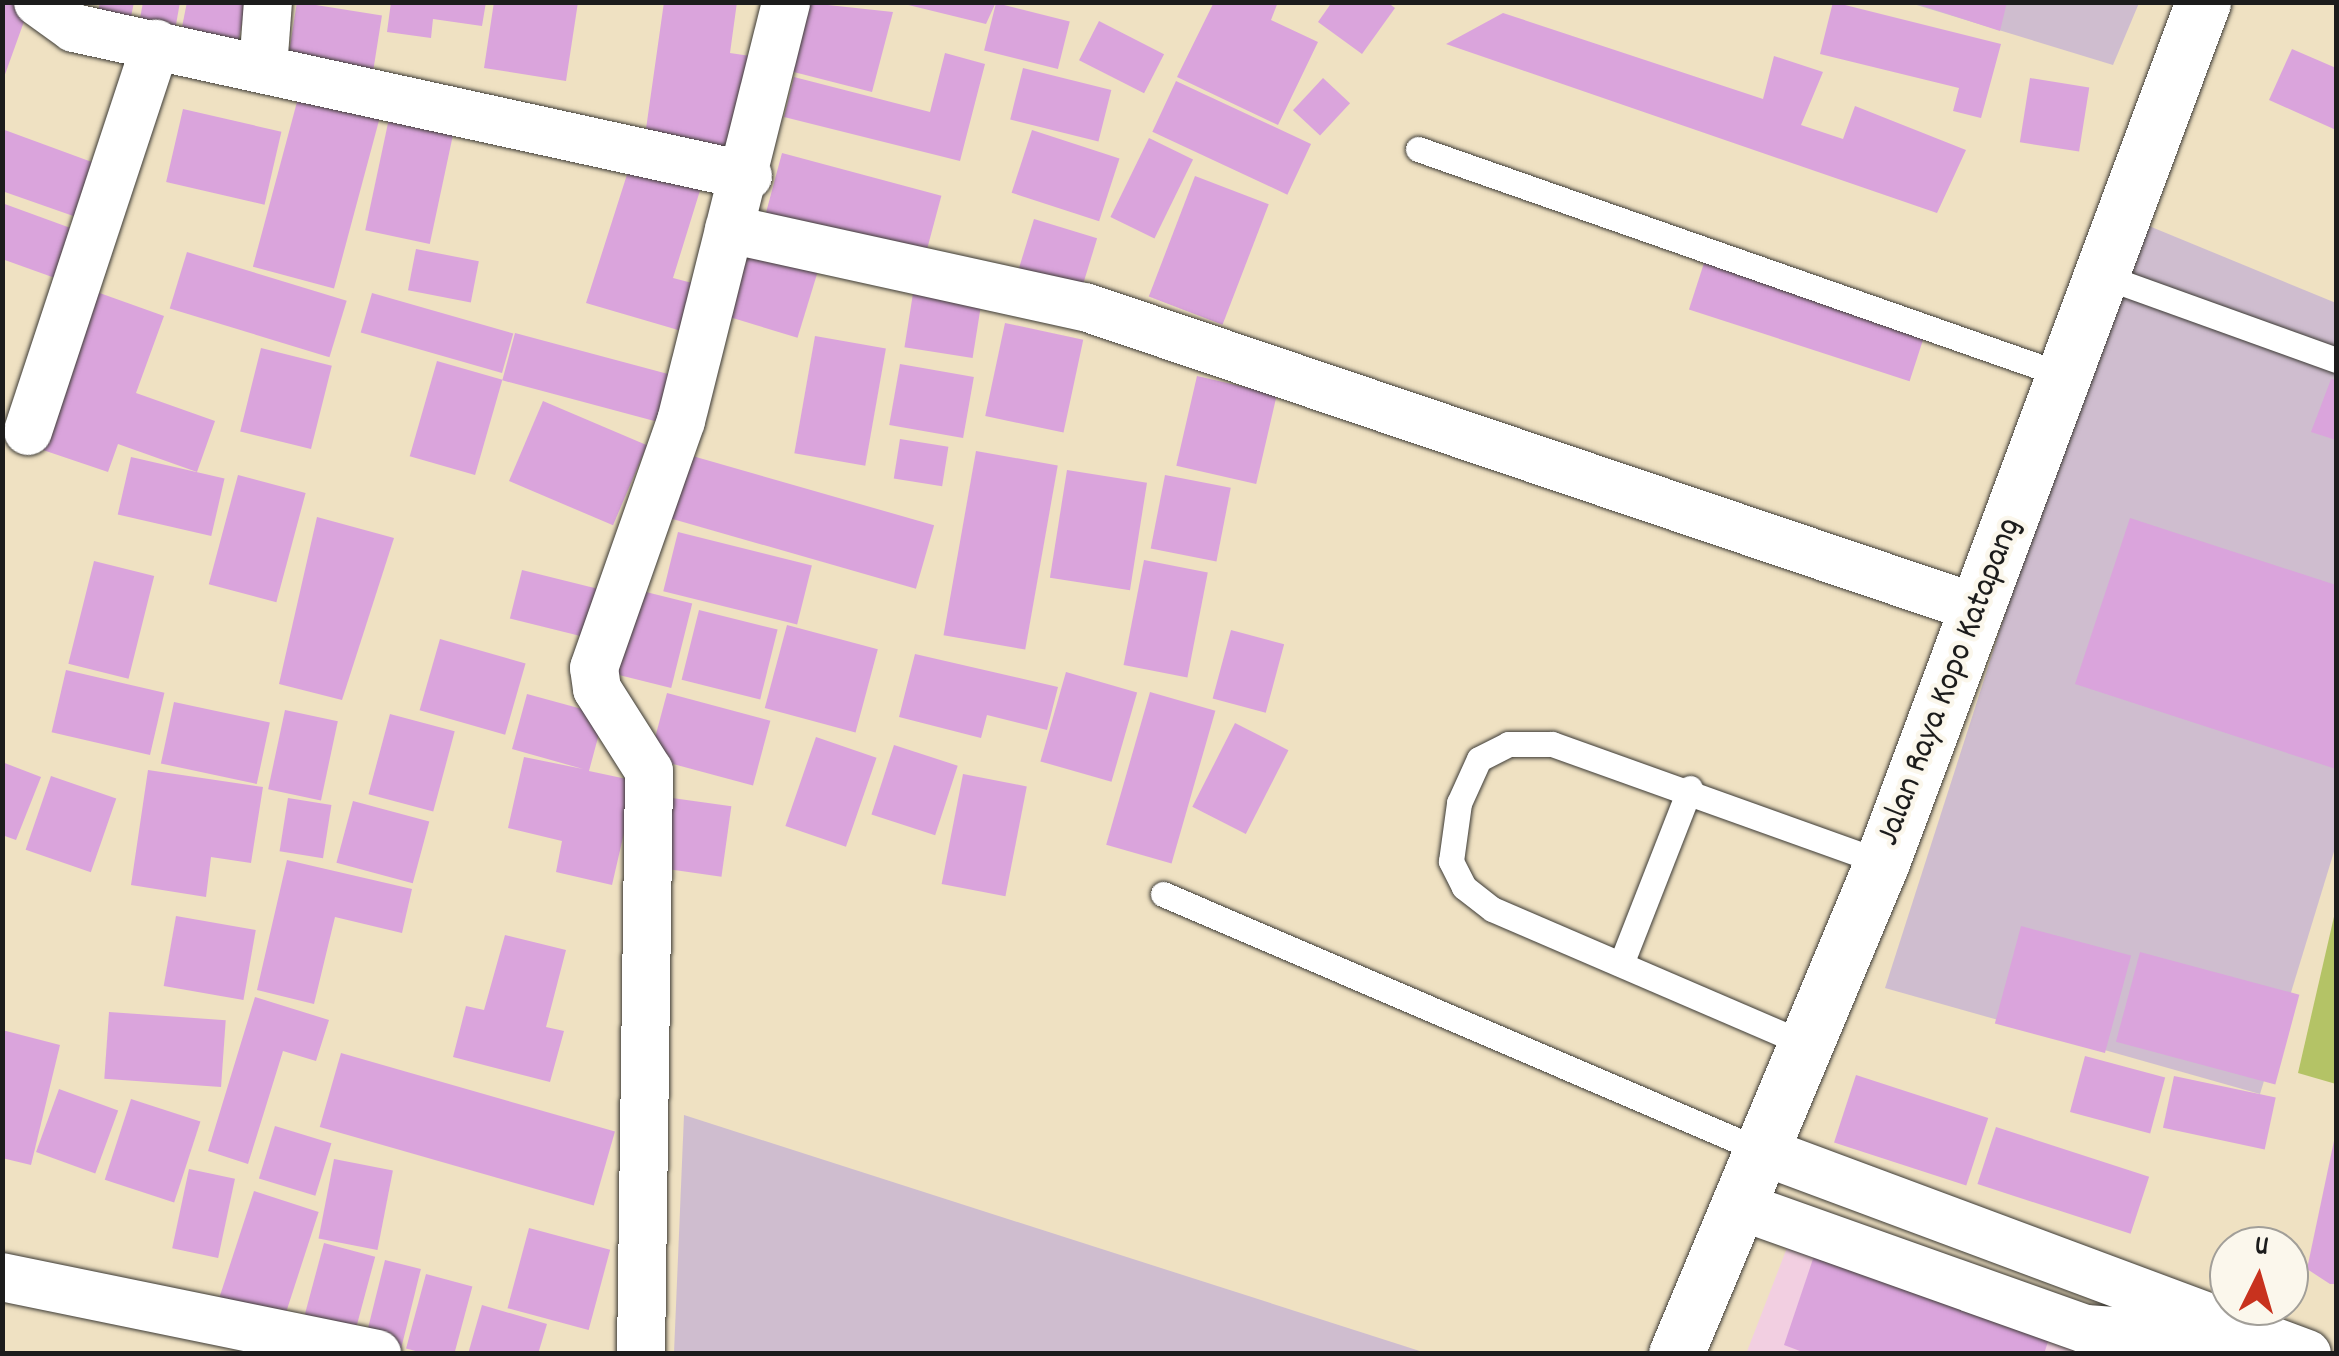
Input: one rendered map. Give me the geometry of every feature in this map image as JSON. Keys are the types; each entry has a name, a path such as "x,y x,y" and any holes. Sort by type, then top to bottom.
{"main road":[{"name":"Jalan Raya Kopo Katapang","path":"1676,1354 1756,1149 1882,862 2203,2"}],"street":[{"path":"38,2 62,24 748,176"},
{"path":"263,68 268,2"},
{"path":"641,1354 649,772 596,690 594,668 669,462 729,228 748,176 786,2"},
{"path":"28,430 156,44"},
{"path":"729,228 1085,307 1976,608"},
{"path":"1756,1149 2284,1348"},
{"path":"1736,1206 2086,1330 2284,1348"},
{"path":"2,1277 377,1354"}],"lane":[{"path":"1418,149 2066,376"},
{"path":"2103,276 2336,360"},
{"path":"1801,1042 1621,964 1464,887 1452,861 1460,803 1480,759 1508,744 1552,744 1690,788 1882,862"},
{"path":"1621,964 1690,788"},
{"path":"1163,894 1756,1149"}],"shaded area":[{"path":"1910,3 2139,3 2113,65"},
{"path":"2132,219 2336,303 2336,845 2260,1094 1885,988"},
{"path":"684,1115 1426,1353 674,1353"},
{"path":"1790,1240 2162,1354 1746,1354"}],"green space":[{"path":"2336,908 2336,1084 2298,1073"}],"building":[{"path":"2,2 31,2 3,80"},
{"path":"100,2 134,2 131,17 98,12"},
{"path":"143,2 180,2 174,36 138,30"},
{"path":"187,2 246,2 237,49 180,37"},
{"path":"297,2 382,15 373,73 288,59"},
{"path":"391,2 486,2 482,26 433,19 431,38 387,32"},
{"path":"494,2 578,2 566,81 484,68"},
{"path":"664,2 737,2 730,53 757,57 744,150 645,136"},
{"path":"800,2 893,12 872,92 782,69"},
{"path":"896,2 996,2 986,24"},
{"path":"1214,2 1278,2 1271,20 1318,42 1278,125 1177,77"},
{"path":"1332,2 1387,2 1395,8 1362,54 1318,22"},
{"path":"1833,2 2001,44 1981,118 1953,111 1959,88 1820,54"},
{"path":"1911,2 2007,2 2000,31"},
{"path":"996,3 1070,21 1058,69 984,51"},
{"path":"1503,13 1763,99 1774,56 1823,72 1801,125 1843,139 1855,106 1966,150 1937,213 1446,44"},
{"path":"1099,21 1164,54 1144,93 1079,60"},
{"path":"2292,49 2336,68 2336,130 2269,100"},
{"path":"945,53 985,64 960,161 784,117 794,77 930,112"},
{"path":"1023,68 1111,90 1098,141 1010,119"},
{"path":"1323,78 1350,103 1320,135 1293,110"},
{"path":"2030,78 2089,87 2079,152 2020,142"},
{"path":"1176,81 1311,144 1287,195 1152,132"},
{"path":"301,87 382,109 334,288 253,267"},
{"path":"183,109 281,132 265,205 166,182"},
{"path":"391,109 456,123 430,244 365,230"},
{"path":"2,129 100,165 79,218 2,191"},
{"path":"1032,130 1119,158 1099,221 1012,193"},
{"path":"1149,138 1193,159 1154,239 1110,217"},
{"path":"782,153 941,196 924,261 764,219"},
{"path":"631,162 702,184 673,278 700,285 685,332 586,303"},
{"path":"1195,176 1269,204 1223,325 1149,296"},
{"path":"2,203 87,234 69,283 2,259"},
{"path":"1034,219 1097,238 1079,299 1016,279"},
{"path":"750,247 819,268 798,338 729,317"},
{"path":"416,249 479,261 471,302 408,290"},
{"path":"187,252 347,301 329,357 170,308"},
{"path":"1705,260 1926,332 1910,381 1689,309"},
{"path":"914,287 982,298 973,358 904,347"},
{"path":"94,291 164,316 136,393 215,421 197,472 118,444 108,472 37,448"},
{"path":"372,293 513,334 502,373 361,332"},
{"path":"1005,323 1083,340 1064,433 985,416"},
{"path":"515,333 680,377 667,425 502,380"},
{"path":"815,336 886,349 865,466 794,453"},
{"path":"261,348 332,366 311,449 240,431"},
{"path":"437,361 502,380 475,475 410,456"},
{"path":"900,364 974,377 963,438 889,425"},
{"path":"1197,376 1277,394 1256,484 1176,466"},
{"path":"2331,379 2336,380 2336,440 2311,432"},
{"path":"543,401 647,445 613,525 509,481"},
{"path":"900,439 948,447 942,486 894,479"},
{"path":"976,451 1058,465 1025,650 944,635"},
{"path":"689,455 934,525 916,589 671,518"},
{"path":"131,457 225,479 211,536 118,514"},
{"path":"1067,470 1147,483 1130,590 1050,578"},
{"path":"238,475 306,493 276,602 209,584"},
{"path":"1165,475 1231,488 1216,561 1151,549"},
{"path":"317,517 394,538 342,700 279,684"},
{"path":"2130,518 2336,585 2336,769 2075,684"},
{"path":"678,532 812,565 797,625 663,591"},
{"path":"1144,560 1208,572 1187,677 1124,665"},
{"path":"94,561 154,576 129,679 68,664"},
{"path":"522,570 603,590 590,639 510,619"},
{"path":"634,589 692,604 671,688 613,673"},
{"path":"699,610 778,630 760,699 682,680"},
{"path":"787,625 878,649 856,732 765,708"},
{"path":"1231,630 1284,644 1266,713 1213,699"},
{"path":"440,639 526,664 505,735 420,710"},
{"path":"915,654 1058,687 1047,730 987,715 981,738 899,717"},
{"path":"66,670 164,693 150,755 52,732"},
{"path":"1066,672 1137,692 1111,782 1040,761"},
{"path":"1150,692 1215,711 1172,864 1106,845"},
{"path":"667,693 770,721 753,785 650,758"},
{"path":"527,694 604,715 589,771 636,781 612,885 556,872 562,841 508,828 524,757 583,769 512,749"},
{"path":"174,702 270,722 257,784 161,764"},
{"path":"285,710 338,721 321,800 268,789"},
{"path":"390,714 455,731 433,812 369,794"},
{"path":"1235,723 1288,750 1246,834 1192,807"},
{"path":"816,737 877,758 846,847 785,826"},
{"path":"894,745 958,766 935,835 871,814"},
{"path":"2,762 41,777 16,840 2,835"},
{"path":"148,770 263,787 251,863 211,857 206,897 131,885"},
{"path":"963,774 1027,786 1005,896 942,884"},
{"path":"51,776 116,798 91,872 26,850"},
{"path":"665,797 731,806 721,877 655,867"},
{"path":"288,798 331,805 323,858 280,851"},
{"path":"353,801 429,821 413,883 336,863"},
{"path":"287,860 412,889 402,933 335,917 314,1004 257,990"},
{"path":"176,916 256,930 243,1000 164,986"},
{"path":"2021,926 2131,956 2105,1053 1995,1024"},
{"path":"505,935 566,950 546,1027 564,1031 550,1082 453,1057 466,1006 484,1010"},
{"path":"2140,952 2299,995 2275,1085 2116,1042"},
{"path":"255,997 329,1020 316,1061 283,1051 248,1164 208,1151"},
{"path":"109,1012 226,1020 221,1087 104,1079"},
{"path":"2,1030 60,1045 31,1165 2,1158"},
{"path":"341,1053 615,1132 594,1206 320,1127"},
{"path":"2085,1056 2165,1077 2150,1134 2070,1112"},
{"path":"1856,1075 1988,1118 1966,1185 1834,1143"},
{"path":"2174,1076 2276,1098 2265,1149 2163,1128"},
{"path":"59,1089 118,1111 95,1174 36,1152"},
{"path":"131,1099 200,1122 174,1202 105,1180"},
{"path":"275,1126 331,1143 315,1196 259,1179"},
{"path":"1996,1127 2149,1177 2131,1234 1977,1184"},
{"path":"2335,1136 2336,1284 2309,1270"},
{"path":"334,1159 393,1170 377,1250 319,1239"},
{"path":"189,1169 235,1179 218,1258 172,1248"},
{"path":"254,1191 319,1212 283,1323 218,1302"},
{"path":"529,1228 610,1250 589,1330 508,1308"},
{"path":"324,1243 375,1257 353,1341 301,1327"},
{"path":"1815,1253 2051,1332 2044,1354 1808,1354 1784,1345"},
{"path":"385,1260 421,1269 400,1352 364,1343"},
{"path":"426,1274 472,1286 454,1354 427,1354 406,1348"},
{"path":"482,1305 547,1324 538,1354 468,1354"}]}
